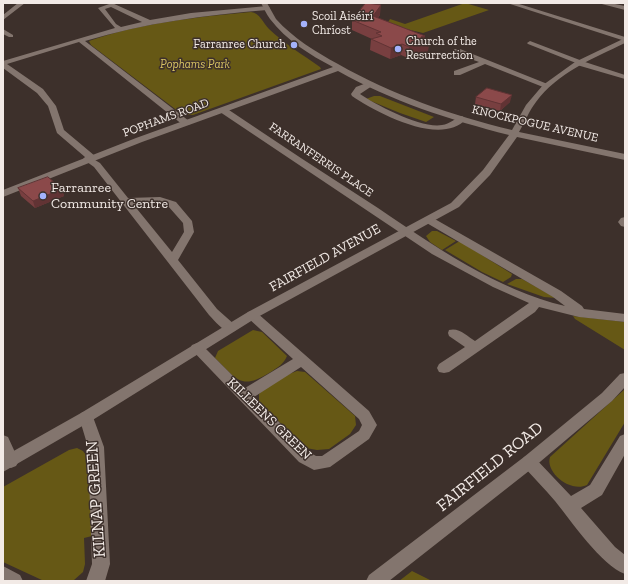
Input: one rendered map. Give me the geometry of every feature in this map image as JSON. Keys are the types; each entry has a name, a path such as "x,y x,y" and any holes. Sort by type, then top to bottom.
{"street":[{"path":"3,18 22,3"},
{"path":"120,29 114,25 101,8 121,3"},
{"path":"510,3 625,40"},
{"path":"601,3 625,8"},
{"path":"112,5 148,22"},
{"path":"3,64 80,40 148,22 224,9 266,6"},
{"name":"KNOCKPOGUE AVENUE","path":"266,6 274,21 298,43 338,68 399,97 462,119 549,143 625,157"},
{"path":"3,31 11,36"},
{"path":"80,40 186,123"},
{"name":"FAIRFIELD AVENUE","path":"7,463 86,417 252,315 429,220 455,204 481,180 502,154 530,103 546,85 581,63 625,40"},
{"path":"530,43 581,63 625,76"},
{"path":"457,51 546,85"},
{"path":"457,72 485,62"},
{"path":"3,64 40,91 52,106 60,131 97,165 213,312 230,328"},
{"name":"POPHAMS ROAD","path":"3,194 90,159 338,68"},
{"name":"KNOCKPOGUE AVENUE","path":"369,84 359,89 355,94 365,103 392,115 438,128 448,127 462,119"},
{"name":"FARRANFERRIS PLACE","path":"223,110 405,232 468,270 536,302 582,312 625,318"},
{"path":"126,200 160,200 172,204 188,223 189,232 172,261"},
{"path":"429,220 557,294 582,312"},
{"path":"625,220 623,222 625,224"},
{"path":"444,368 531,309 536,302"},
{"name":"KILLEENS GREEN","path":"197,348 304,457 314,463 325,462 364,435 370,425 364,416 252,315"},
{"path":"454,333 474,348"},
{"path":"244,396 302,360"},
{"name":"FAIRFIELD ROAD","path":"375,581 529,462 606,397 625,378"},
{"name":"KILNAP GREEN","path":"86,417 96,447 101,564 98,577 95,581"},
{"path":"569,506 596,490 625,440"},
{"path":"3,441 7,463"},
{"path":"529,462 609,553 625,566"},
{"path":"3,575 14,581"}],"green space":[{"path":"465,3 489,10 423,33 406,29 383,31 390,19 405,24"},
{"name":"Pophams Park","path":"251,12 257,14 269,29 281,40 321,69 193,115 183,115 91,45 89,41 149,25"},
{"path":"374,96 380,96 434,117 426,122 366,99"},
{"path":"432,231 437,231 456,241 442,250 430,242 426,236"},
{"path":"458,242 461,242 512,274 511,277 503,282 482,272 445,250"},
{"path":"516,279 522,279 556,298 544,297 507,284"},
{"path":"573,316 625,322 625,350 575,319"},
{"path":"253,330 262,332 287,356 282,364 277,368 259,378 251,381 239,380 215,358 218,351"},
{"path":"297,371 305,372 355,416 356,425 350,434 329,449 317,450 306,448 259,402 259,394 263,390 276,381"},
{"path":"625,389 625,422 587,485 580,487 573,486 560,480 551,469 549,463 550,457"},
{"path":"77,448 83,451 88,458 92,536 84,538 85,564 83,572 74,580 44,581 3,562 3,487 69,450"},
{"path":"412,571 432,581 399,581"}],"building":[{"path":"366,3 381,5 373,16 425,36 421,37 429,40 409,47 402,44 391,48 371,39 382,36 376,33 381,32 352,20"},
{"path":"487,88 512,95 501,104 476,97"},
{"path":"48,177 62,189 33,201 18,188"}],"place":[{"name":"Scoil Aiséirí Chríost","path":"304,24"},
{"name":"Farranree Church","path":"294,45"},
{"name":"Church of the Resurrection","path":"398,49"},
{"name":"Farranree Community Centre","path":"43,196"}]}
